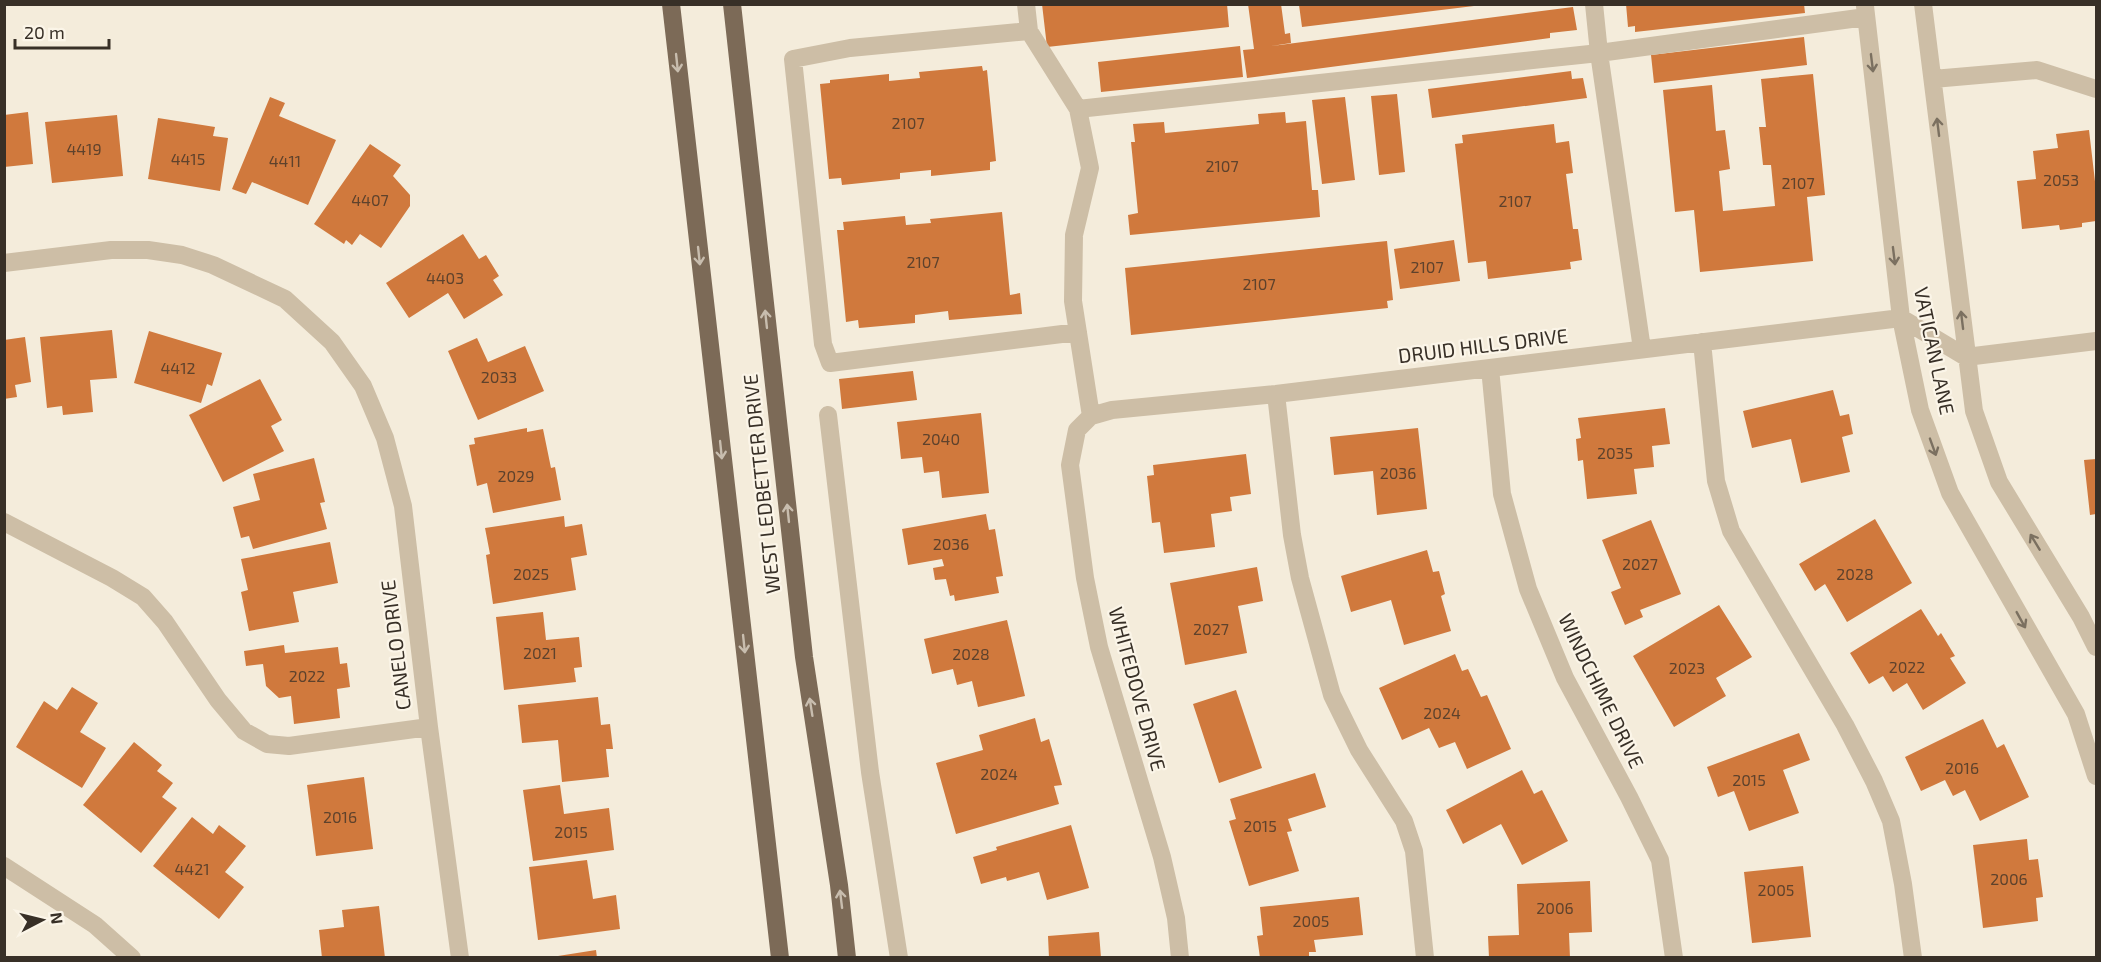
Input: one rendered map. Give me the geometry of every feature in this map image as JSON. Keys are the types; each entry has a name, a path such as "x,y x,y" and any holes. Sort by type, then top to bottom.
{"main road":[{"name":"WEST LEDBETTER DRIVE","path":"671,4 780,957"},
{"name":"WEST LEDBETTER DRIVE","path":"732,4 804,657 839,885 847,957"}],"street":[{"path":"1026,4 1029,31 1078,109 1090,168 1074,235 1073,301 1091,416"},
{"path":"1594,4 1599,53 1642,349"},
{"name":"VATICAN LANE","path":"1923,4 1974,411 1999,482 2097,647"},
{"path":"1078,109 1599,53 1866,11"},
{"name":"VATICAN LANE","path":"1866,11 1901,318 1920,410 1950,493 2076,714 2097,776"},
{"path":"1029,31 850,48 793,59 823,344 830,363 1078,332"},
{"path":"1932,79 2037,70 2097,88"},
{"name":"CANELO DRIVE","path":"4,263 111,250 148,250 182,255 213,265 285,299 332,342 363,386 385,438 403,506 429,727 460,957"},
{"path":"1901,318 1966,357 2097,341"},
{"name":"DRUID HILLS DRIVE","path":"1091,416 1112,410 1276,394 1901,318"},
{"path":"1702,342 1716,481 1731,531 1845,725 1874,781 1891,821 1913,957"},
{"name":"WINDCHIME DRIVE","path":"1490,368 1502,494 1528,589 1565,678 1660,860 1674,957"},
{"path":"1276,394 1292,535 1300,578 1332,695 1359,750 1404,821 1414,851 1425,957"},
{"path":"828,415 870,772 899,957"},
{"name":"WHITEDOVE DRIVE","path":"1091,416 1077,430 1071,465 1085,578 1096,635 1162,857 1176,918 1180,957"},
{"path":"4,522 112,578 143,597 165,622 218,700 237,723 244,731 267,744 289,746 429,727"},
{"path":"4,866 95,925 132,957"}],"building":[{"path":"1042,4 1227,4 1229,27 1047,47"},
{"path":"1248,4 1281,4 1285,34 1290,33 1291,43 1265,47 1573,7 1577,30 1550,33 1550,38 1247,78 1243,50 1254,49"},
{"path":"1626,4 1804,4 1805,13 1635,32 1635,26 1628,27"},
{"path":"1299,5 1474,5 1474,6 1302,27"},
{"path":"1804,37 1807,65 1654,83 1651,55"},
{"path":"1240,46 1243,77 1101,92 1098,62"},
{"path":"982,66 983,71 987,70 996,161 990,162 990,170 931,176 931,170 900,173 900,179 842,185 841,178 829,179 820,84 830,83 830,80 889,74 889,81 920,78 919,72"},
{"path":"1571,71 1572,79 1583,78 1587,98 1432,118 1428,89"},
{"path":"1813,74 1825,195 1807,197 1813,261 1700,272 1694,210 1675,212 1663,90 1712,85 1716,131 1725,130 1730,169 1719,171 1723,211 1775,206 1771,165 1763,165 1759,127 1766,127 1761,79"},
{"path":"1397,94 1405,172 1379,175 1371,96"},
{"path":"270,97 285,103 279,116 336,140 308,205 252,182 246,194 232,189"},
{"path":"1345,97 1355,180 1322,184 1312,100"},
{"path":"28,112 33,164 4,167 4,115"},
{"path":"1285,112 1286,123 1306,121 1312,190 1318,190 1320,217 1130,235 1128,215 1138,213 1131,142 1135,142 1133,124 1164,122 1165,133 1259,124 1258,114"},
{"path":"117,115 123,176 52,183 45,122"},
{"path":"158,118 215,127 213,136 228,138 220,191 148,179"},
{"path":"1554,124 1556,143 1569,141 1573,173 1566,174 1573,229 1578,229 1582,260 1570,262 1571,269 1488,279 1486,261 1468,263 1455,144 1463,143 1462,135"},
{"path":"2089,130 2096,190 2096,221 2082,223 2082,227 2060,230 2059,225 2022,229 2017,181 2036,179 2033,151 2058,148 2056,134"},
{"path":"370,144 401,165 393,176 410,195 410,206 381,248 360,234 352,245 346,240 344,244 314,224"},
{"path":"1002,212 1010,295 1020,293 1022,314 949,320 948,311 915,315 915,323 859,328 858,320 846,322 837,230 844,230 843,222 905,216 906,225 931,223 930,219"},
{"path":"463,234 479,259 486,255 499,276 493,280 503,295 464,319 448,293 409,318 386,283"},
{"path":"1454,240 1460,281 1400,289 1394,249"},
{"path":"1387,241 1393,300 1387,301 1388,308 1131,335 1125,268"},
{"path":"112,330 117,378 90,380 93,412 63,415 62,406 47,408 40,337"},
{"path":"149,331 222,353 212,386 207,384 201,403 134,383"},
{"path":"25,337 31,382 15,385 17,397 4,399 4,340"},
{"path":"477,338 488,362 525,346 544,391 478,420 448,351"},
{"path":"913,371 917,400 842,409 839,379"},
{"path":"260,379 282,420 271,426 284,451 223,482 189,415"},
{"path":"1833,390 1840,416 1849,414 1853,434 1842,437 1850,472 1801,483 1791,439 1752,448 1743,411"},
{"path":"1665,408 1670,444 1652,446 1654,467 1634,469 1637,494 1587,499 1583,460 1578,461 1576,439 1581,438 1578,418"},
{"path":"981,413 989,493 942,498 939,471 924,473 922,457 901,459 897,422"},
{"path":"527,428 527,432 543,429 551,468 555,467 561,500 493,513 487,483 477,486 469,445 475,444 474,438"},
{"path":"1418,428 1427,509 1377,515 1373,471 1334,475 1330,437"},
{"path":"1246,454 1251,494 1230,497 1232,511 1211,514 1215,547 1164,553 1160,522 1152,523 1147,476 1154,475 1153,465"},
{"path":"314,458 325,502 320,503 327,529 253,549 249,536 241,538 233,507 260,500 253,474"},
{"path":"2096,459 2096,514 2090,515 2084,460"},
{"path":"986,514 989,530 995,529 1003,576 996,577 999,593 955,601 954,595 950,596 946,579 935,580 933,568 944,566 942,559 908,565 902,529"},
{"path":"564,516 565,527 582,524 587,555 571,558 576,590 493,604 486,555 490,554 485,528"},
{"path":"1875,519 1912,583 1847,622 1825,584 1815,591 1799,564"},
{"path":"1651,520 1681,594 1640,610 1643,617 1625,625 1611,592 1621,588 1602,540"},
{"path":"330,542 338,583 293,592 299,622 249,631 241,592 248,590 241,559"},
{"path":"1427,550 1433,572 1439,571 1445,594 1441,596 1451,631 1404,645 1391,600 1351,612 1341,576"},
{"path":"1257,567 1263,601 1238,606 1247,653 1185,665 1170,583"},
{"path":"1719,605 1752,657 1716,678 1726,696 1674,727 1633,656"},
{"path":"1921,609 1938,636 1941,633 1955,656 1950,658 1966,683 1923,710 1907,683 1893,692 1883,676 1869,684 1850,653"},
{"path":"543,612 546,640 579,637 582,667 574,668 576,682 504,690 496,617"},
{"path":"1007,620 1025,696 978,707 972,681 957,685 953,669 932,674 924,639"},
{"path":"284,645 285,653 338,647 340,664 347,663 350,687 337,689 340,718 294,724 291,696 279,698 266,686 263,664 246,666 244,651"},
{"path":"1455,654 1462,671 1468,669 1481,697 1487,695 1511,749 1467,769 1455,742 1439,748 1429,728 1402,740 1379,688"},
{"path":"72,687 98,703 80,732 106,748 82,788 16,747 44,701 57,710"},
{"path":"1236,690 1262,768 1219,783 1193,704"},
{"path":"598,697 601,725 610,724 613,749 606,749 609,777 562,782 558,740 522,743 518,705"},
{"path":"1035,718 1041,742 1049,739 1062,785 1054,786 1059,804 956,834 936,763 983,750 979,735"},
{"path":"1983,719 1997,748 2004,744 2029,797 1980,821 1965,790 1953,796 1945,780 1921,791 1905,757"},
{"path":"1799,733 1810,760 1783,770 1799,813 1749,831 1734,791 1718,797 1707,767"},
{"path":"134,742 162,765 157,771 173,783 162,797 177,808 141,853 83,805"},
{"path":"1522,770 1534,794 1542,790 1568,841 1522,865 1501,824 1463,844 1446,810"},
{"path":"1315,773 1326,807 1288,819 1292,831 1287,832 1299,871 1249,886 1229,821 1236,819 1230,799"},
{"path":"364,777 373,849 316,856 307,785"},
{"path":"560,785 564,814 609,808 614,850 533,861 523,790"},
{"path":"192,817 213,834 219,825 246,846 225,872 244,887 219,919 153,866"},
{"path":"1071,825 1089,888 1047,900 1039,872 1007,881 1006,877 981,884 973,857 997,850 996,847"},
{"path":"2027,839 2029,860 2038,859 2043,897 2036,898 2038,921 1983,928 1973,845"},
{"path":"587,860 593,899 616,895 620,929 538,940 529,867"},
{"path":"1803,866 1811,937 1752,943 1744,872"},
{"path":"1590,881 1592,932 1569,933 1570,958 1489,958 1488,936 1519,935 1517,884"},
{"path":"1359,897 1363,935 1314,940 1316,952 1309,952 1309,958 1260,958 1257,936 1263,935 1260,907"},
{"path":"379,906 385,958 322,958 319,930 344,927 342,910"},
{"path":"1099,932 1101,958 1049,958 1048,936"},
{"path":"596,950 597,958 558,958 558,956"}]}
